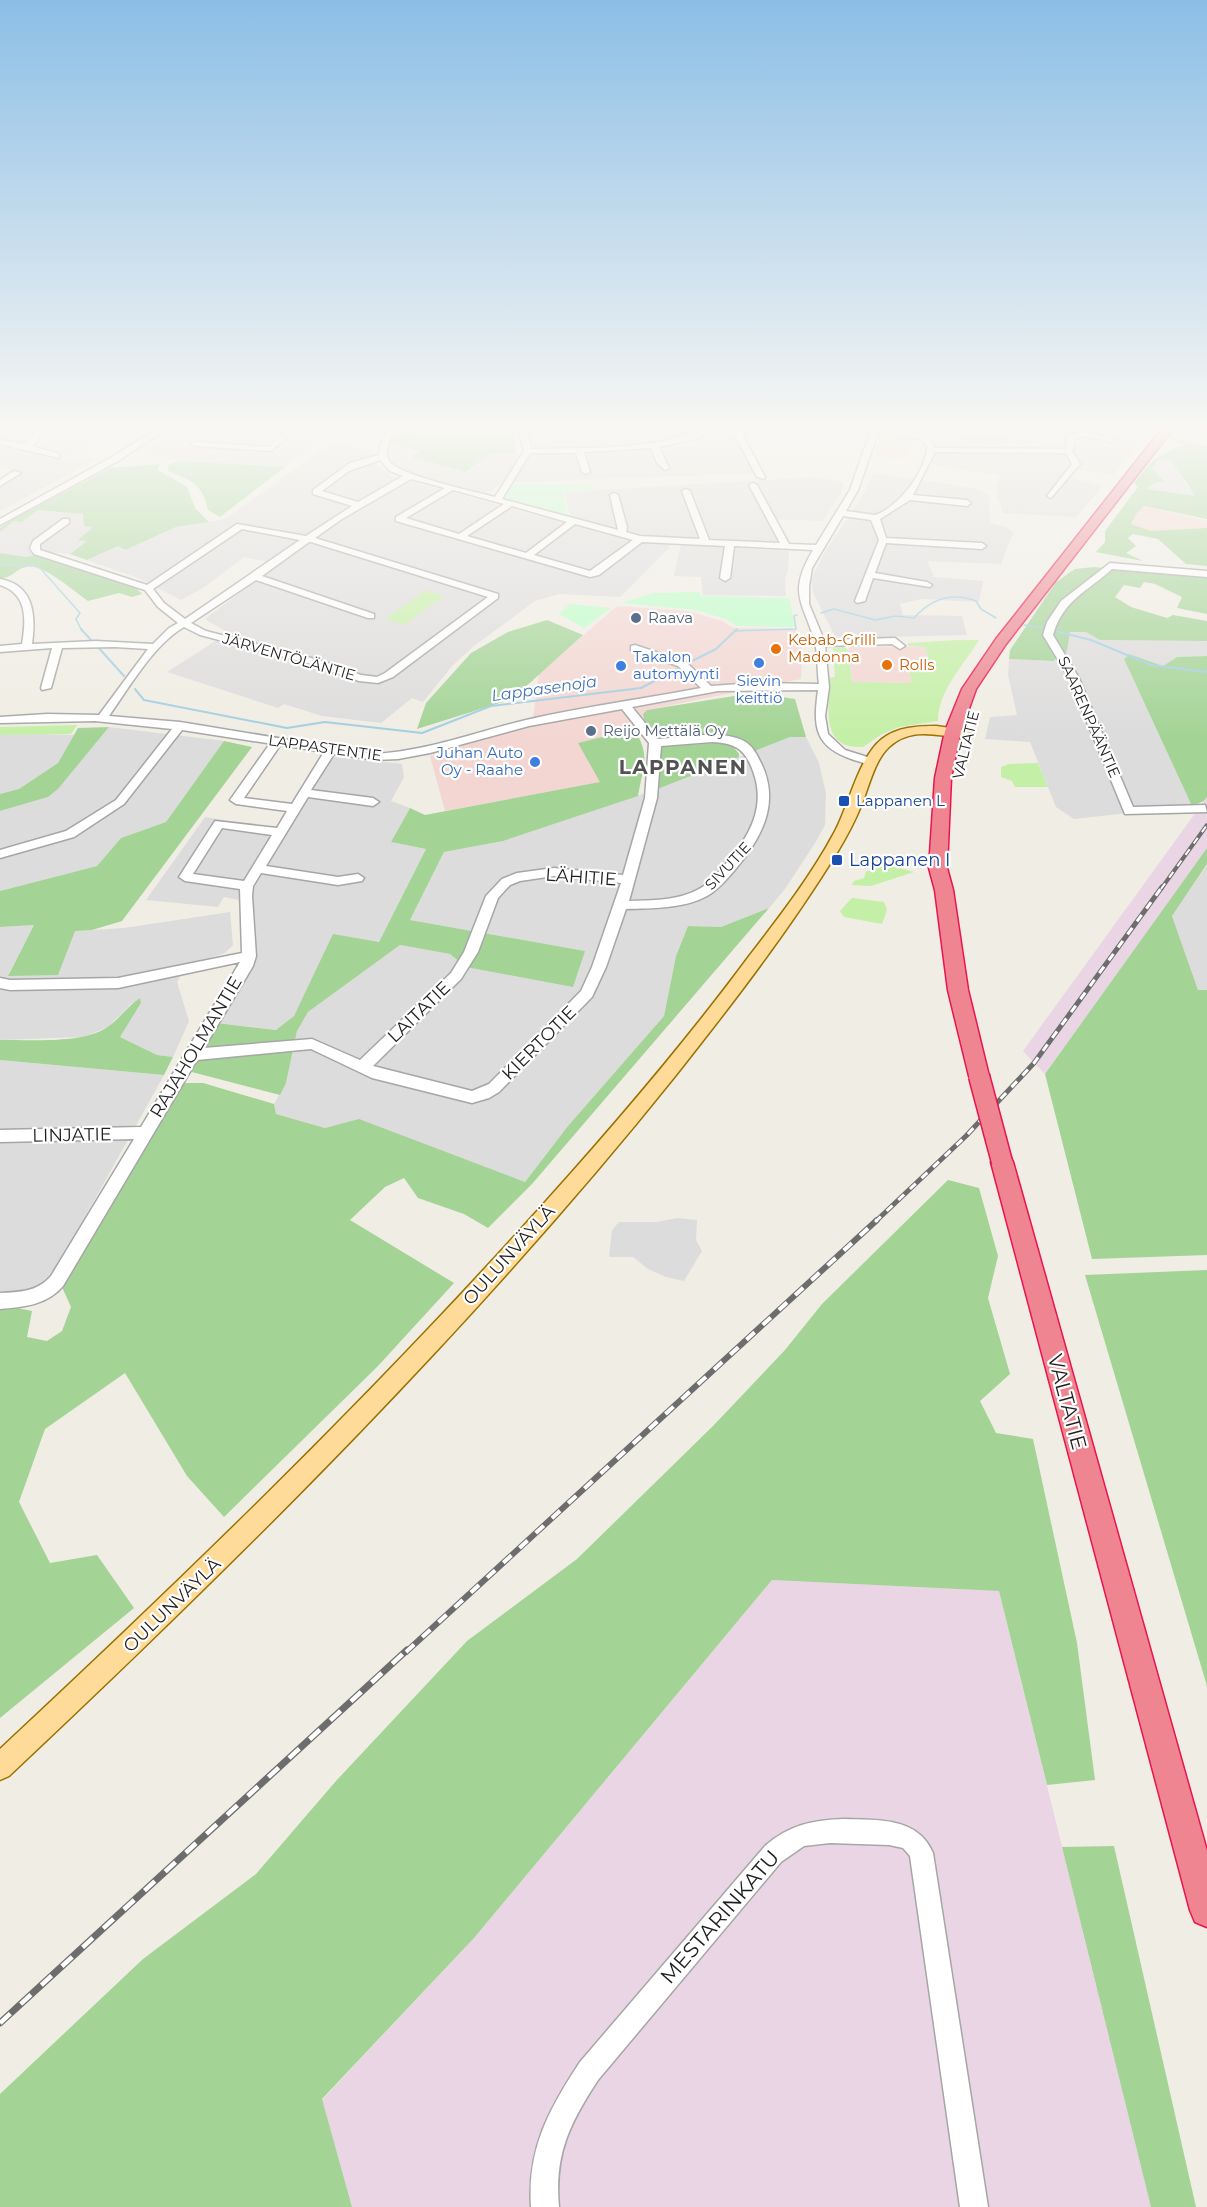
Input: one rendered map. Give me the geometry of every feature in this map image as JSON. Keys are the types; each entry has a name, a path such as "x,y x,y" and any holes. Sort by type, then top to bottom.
{"highway":[{"name":"VALTATIE","path":"1087,533 1001,642 959,732 944,890 958,990 979,1076 1207,1910"}],"main road":[{"name":"OULUNVÄYLÄ","path":"0,1767 262,1517 436,1337 607,1144 765,948 834,847 873,762 883,746 898,735 927,730 959,732"}],"street":[{"path":"50,533 36,543 34,548 37,552 148,588 161,605 185,623"},
{"path":"148,588 230,533"},
{"path":"275,533 305,539"},
{"path":"103,717 154,647 172,630 203,613 314,533"},
{"path":"446,533 590,574 596,573 640,539"},
{"path":"460,537 466,533"},
{"path":"527,556 558,533"},
{"path":"621,533 640,539 818,548"},
{"path":"702,533 705,542"},
{"path":"779,533 785,545"},
{"path":"828,533 807,568 804,604 820,643 824,687 820,716 823,735 841,752 873,762"},
{"path":"860,601 883,540 880,533"},
{"name":"JÄRVENTÖLÄNTIE","path":"185,623 203,633 315,662 359,678 378,680 389,675 495,596 305,539"},
{"path":"883,540 982,546"},
{"path":"725,579 730,543"},
{"name":"SAARENPÄÄNTIE","path":"1205,809 1129,811 1074,678 1048,635 1050,622 1063,601 1095,580 1110,566 1207,574"},
{"path":"869,575 927,585"},
{"path":"253,576 371,616"},
{"path":"1,582 18,587 26,600 30,628 27,647"},
{"path":"820,643 895,641 900,646"},
{"path":"0,650 104,642 154,647"},
{"path":"46,688 58,645"},
{"path":"635,648 682,664 708,690"},
{"name":"LAPPASTENTIE","path":"0,720 103,717 180,725 375,757 426,752 517,725 708,690 754,686 824,687"},
{"path":"626,705 655,743"},
{"path":"0,854 70,834 120,802 180,725"},
{"name":"SIVUTIE","path":"621,905 691,898 711,887 750,844 761,819 766,795 763,778 751,753 741,744 728,739 655,743"},
{"name":"KIERTOTIE","path":"191,1055 312,1044 389,1077 472,1097 494,1088 587,994 621,905 651,798 655,743"},
{"path":"273,747 236,800 294,808"},
{"name":"RAJAHOLMANTIE","path":"0,1301 28,1299 49,1290 73,1257 144,1133 246,966 249,956 244,908 247,886 330,750"},
{"path":"304,793 373,802"},
{"path":"247,886 185,877 219,824 279,832"},
{"path":"256,868 338,881 358,878"},
{"name":"LÄHITIE","path":"471,952 492,896 506,882 517,877 554,872 628,880"},
{"name":"LAITATIE","path":"362,1067 456,976 471,952"},
{"path":"0,983 10,985 118,983 249,956"},
{"name":"LINJATIE","path":"0,1136 144,1133"},
{"name":"MESTARINKATU","path":"544,2207 543,2171 546,2150 565,2107 589,2071 773,1854 785,1843 797,1837 831,1830 900,1836 917,1845 921,1853 974,2207"}],"shaded area":[{"path":"0,533 87,533 79,540 87,541 70,554 48,552 26,557 0,553"},
{"path":"162,533 601,533 623,539 670,541 669,548 620,597 560,594 535,601 474,646 453,665 423,702 412,698 381,723 322,716 284,704 278,708 167,672 228,633 205,619 278,564 244,557 206,586 181,600 138,578 87,560 118,546 125,549"},
{"path":"628,533 773,533 777,541 775,543"},
{"path":"838,533 1013,533 1001,564 927,561 934,577 983,581 979,602 921,599 900,604 903,615 962,616 967,635 836,638 813,593 811,580"},
{"path":"681,544 789,551 785,580 786,596 703,595 701,577 674,576"},
{"path":"617,606 688,611 722,621 734,628 795,629 802,647 801,679 647,710 634,729 579,743 601,782 445,811 430,756 532,725 539,674"},
{"path":"1069,632 1086,632 1101,640 1207,641 1207,656 1177,657 1163,666 1129,654 1124,659 1192,806 1074,819 1056,807 1030,742 985,739 990,717 1017,715 1008,675 1009,659 1053,661"},
{"path":"848,646 925,647 929,661 913,683 852,682"},
{"path":"109,727 224,741 166,822 121,838 97,866 0,891 0,811 48,797 58,789"},
{"path":"0,735 74,735 58,763 19,789 0,794"},
{"path":"790,737 806,737 819,763 826,793 825,825 815,843 785,889 769,908 721,927 688,926 676,956 664,1016 568,1126 525,1182 359,1120 325,1128 276,1114 274,1104 286,1083 297,1031 308,1012 400,945 450,954 466,967 585,951 410,920 444,852 503,841 655,790"},
{"path":"335,757 402,764 404,777 391,801 410,808 391,842 426,849 379,942 301,1003 294,1016 277,1030 216,1023 251,964 250,902 224,897 218,907 146,900 205,817 287,830 328,761"},
{"path":"1207,797 1207,848 1045,1074 1023,1051"},
{"path":"1207,865 1207,990 1198,990 1172,916"},
{"path":"230,912 233,945 225,953 187,965 177,982 189,1021 173,1057 157,1055 120,1037 141,1003 140,999 131,1004 108,1027 84,1037 0,1040 0,927 34,925 8,975 75,931 124,928"},
{"path":"0,1060 164,1075 56,1269 39,1285 19,1292 0,1291"},
{"path":"677,1218 697,1220 696,1240 702,1251 684,1281 666,1277 648,1269 633,1257 609,1257 612,1230 619,1222 657,1222"},
{"path":"772,1580 999,1591 1151,2207 352,2207 322,2100 474,1938"}],"green space":[{"path":"86,533 163,533 125,550 118,546 87,560 70,554 87,541 78,540"},
{"path":"1105,533 1207,533 1207,566 1186,564 1158,539 1133,534 1128,538 1136,546 1126,553 1143,561 1096,552 1105,542"},
{"path":"0,553 26,557 35,555 134,586 142,594 132,597 119,593 88,601 49,573 33,567 22,568 8,577 0,578"},
{"path":"1094,567 1207,577 1207,614 1177,608 1182,597 1155,584 1144,582 1140,588 1124,585 1115,597 1131,607 1167,618 1173,615 1207,621 1207,641 1100,640 1086,632 1070,632 1067,651 1053,661 1009,659 1010,650 1056,582 1075,569"},
{"path":"426,590 444,596 404,625 385,619"},
{"path":"700,592 701,596 789,598 795,627 737,626 726,619 696,610 621,603 654,593"},
{"path":"570,604 611,608 584,628 559,614"},
{"path":"547,620 583,635 512,699 417,729 426,703 471,653 508,632"},
{"path":"979,640 947,688 939,710 938,721 899,727 882,734 863,747 849,746 839,741 833,734 829,713 829,678 835,677 833,648 844,647 848,650 852,682 912,683 906,660 929,660 925,647 908,646 908,643"},
{"path":"1129,654 1163,666 1177,657 1207,656 1207,797 1204,801 1192,806 1124,659"},
{"path":"740,695 769,695 795,699 806,737 790,737 752,752 746,743 723,734 662,738 649,729 643,714 647,710"},
{"path":"77,725 71,734 0,735 0,727"},
{"path":"109,727 58,789 48,797 0,811 0,794 19,789 58,763 78,728"},
{"path":"634,729 644,754 638,796 503,841 444,852 410,920 585,951 573,987 466,967 450,954 400,945 308,1012 297,1031 286,1083 280,1095 188,1071 216,1023 276,1030 294,1016 333,934 379,942 426,849 391,842 410,808 425,815 600,782 578,743"},
{"path":"224,741 252,747 122,921 92,930 75,931 58,975 8,976 34,925 0,927 0,891 97,866 121,838 166,822"},
{"path":"720,743 732,745 739,757 655,790 659,747"},
{"path":"1038,763 1048,787 1015,787 1012,781 1001,777 1001,767 1009,764"},
{"path":"1207,848 1207,864 1172,916 1198,990 1207,990 1207,1255 1092,1259 1045,1074"},
{"path":"890,865 914,872 871,886 852,885 854,881 864,878 866,872 879,866"},
{"path":"852,898 884,902 887,910 882,924 844,917 840,911"},
{"path":"769,908 532,1184 488,1228 464,1214 418,1198 404,1178 385,1187 350,1220 454,1283 378,1366 224,1517 187,1476 125,1373 45,1429 19,1502 50,1563 97,1555 134,1608 0,1718 0,1308 32,1311 27,1337 47,1341 62,1331 71,1307 62,1287 178,1083 203,1083 274,1104 276,1114 325,1128 359,1119 525,1182 568,1126 664,1016 676,956 688,926 721,927"},
{"path":"140,998 141,1003 120,1037 157,1055 173,1057 164,1075 0,1060 0,1040 56,1040 85,1036 109,1026"},
{"path":"948,1180 979,1188 998,1256 988,1298 1010,1374 980,1401 996,1433 1033,1439 1077,1643 1095,1780 1047,1785 999,1591 772,1580 474,1938 322,2099 352,2207 0,2207 0,2094 143,1959 256,1874 336,1781 467,1641 577,1559 713,1426 785,1350 822,1304"},
{"path":"1207,1270 1207,1686 1085,1275"},
{"path":"1114,1846 1196,2207 1151,2207 1062,1847"}],"waterway":[{"name":"Lappasenoja","path":"0,565 32,565 40,568 80,613 76,619 81,629"},
{"path":"821,613 834,609 875,620 896,616 914,618 935,602 950,597 959,597 976,601 981,609 996,618"},
{"name":"Lappasenoja","path":"735,631 796,629 794,616 797,615"},
{"path":"1024,625 1043,628"},
{"name":"Lappasenoja","path":"81,629 91,640"},
{"name":"Lappasenoja","path":"688,663 716,649 737,629"},
{"path":"1055,631 1091,640 1151,665 1207,672"},
{"name":"Lappasenoja","path":"97,646 124,676"},
{"name":"Lappasenoja","path":"135,689 144,700 287,728 325,722 422,733 491,706 641,688 679,668"}],"railway":[{"path":"1161,889 1207,825"},
{"path":"875,1222 966,1136 1034,1063 1162,887"},
{"path":"406,1652 877,1220"},
{"path":"0,2023 407,1650"}],"place":[{"name":"Raava","path":"636,618"},
{"name":"Kebab-Grilli Madonna","path":"776,649"},
{"name":"Sievin keittiö","path":"759,663"},
{"name":"Rolls","path":"887,665"},
{"name":"Takalon automyynti","path":"621,666"},
{"name":"Reijo Mettälä Oy","path":"591,731"},
{"name":"Juhan Auto Oy - Raahe","path":"535,762"},
{"name":"Lappanen L","path":"844,801"},
{"name":"Lappanen I","path":"837,860"}],"district":[{"name":"LAPPANEN","path":"683,767"}]}
